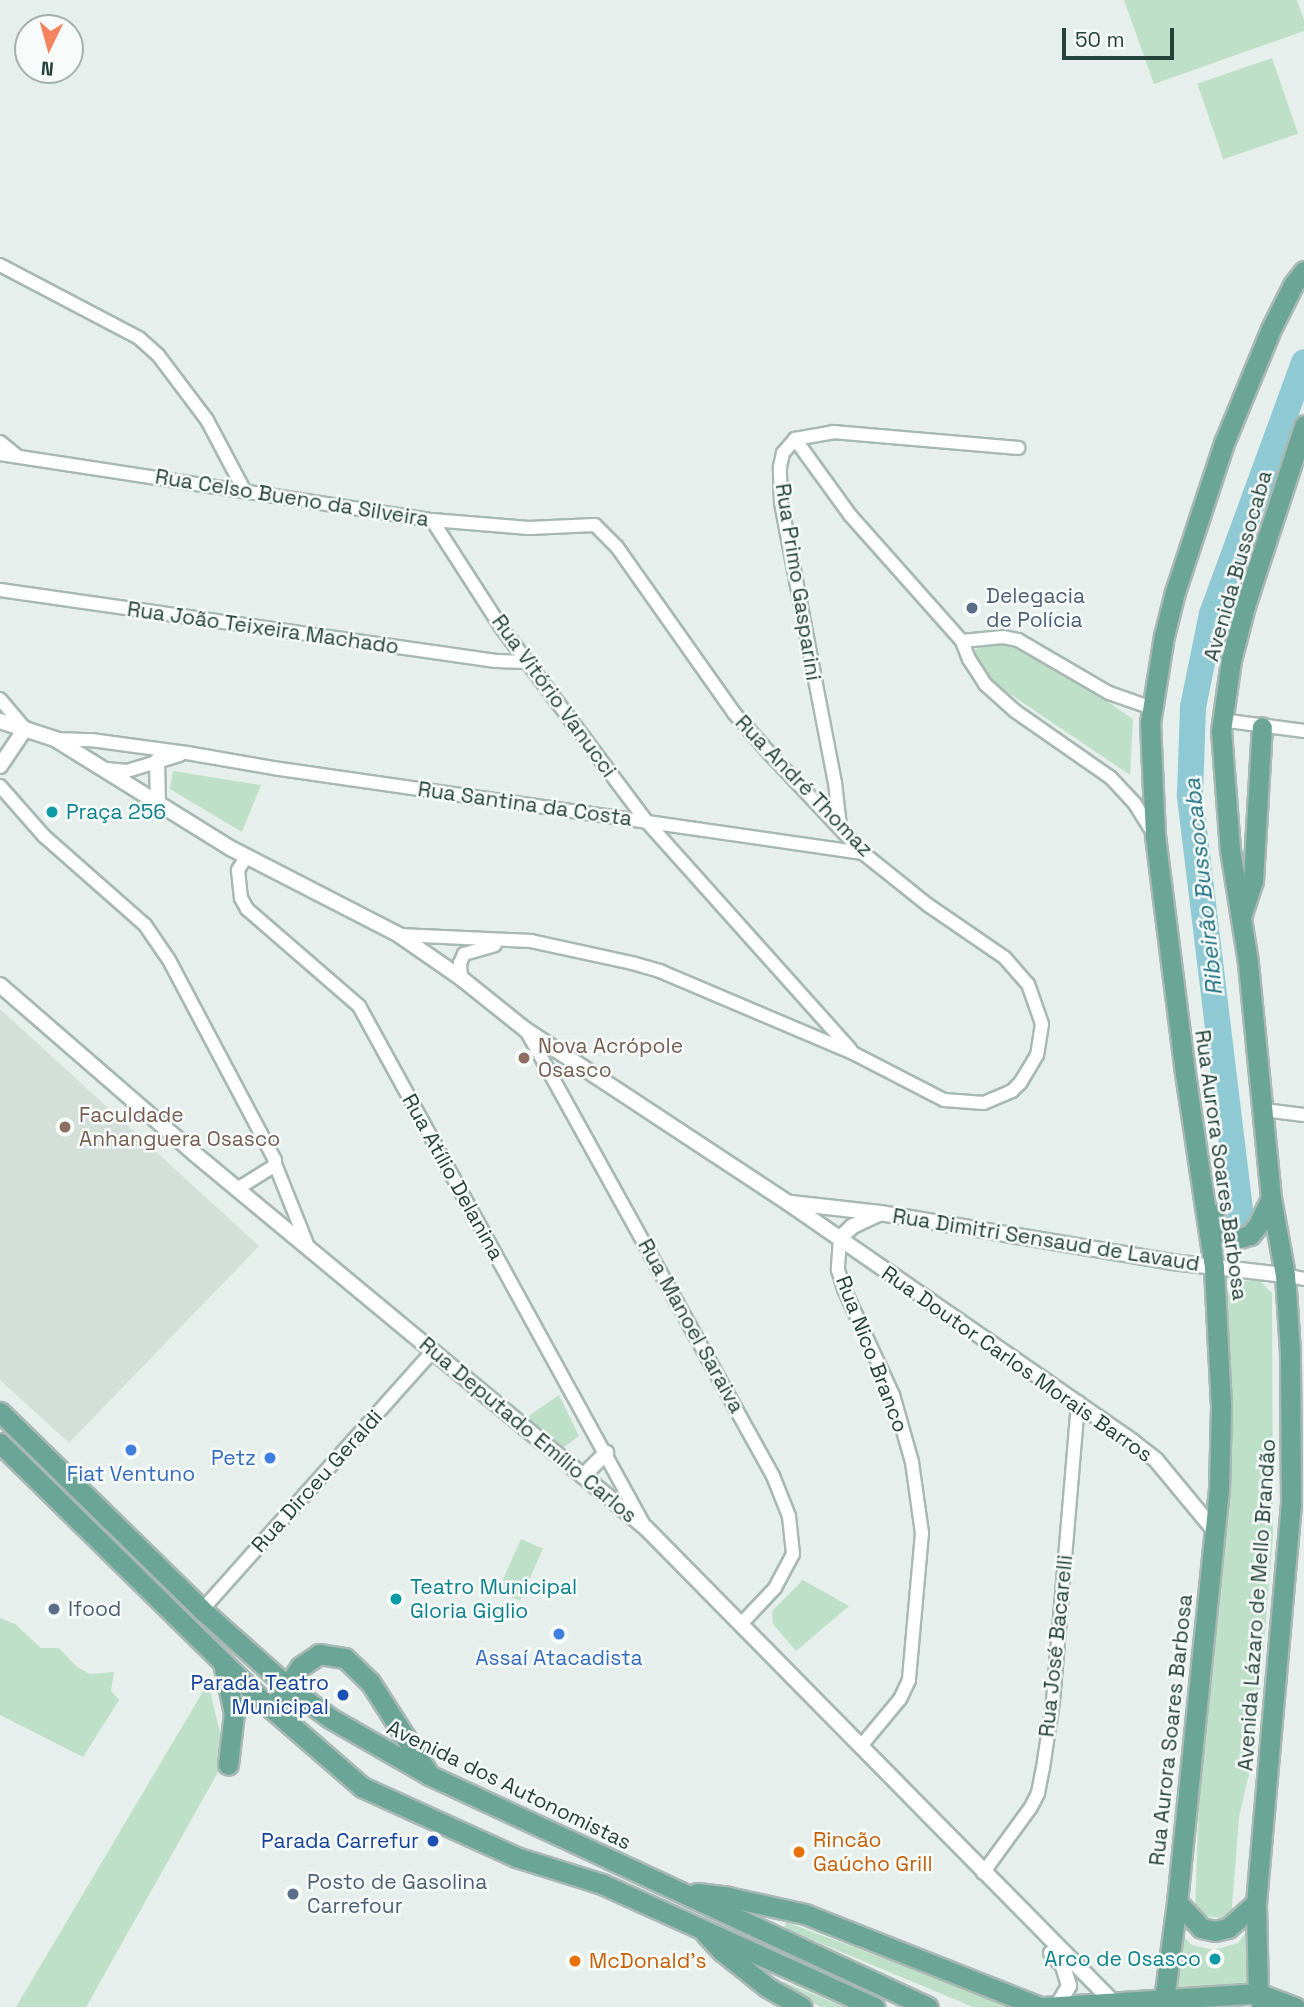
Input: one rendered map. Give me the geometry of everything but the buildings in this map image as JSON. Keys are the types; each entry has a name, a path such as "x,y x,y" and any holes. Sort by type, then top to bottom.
{"main road":[{"name":"Rua Aurora Soares Barbosa","path":"1163,2003 1177,1902 1214,1530 1221,1406 1214,1266 1185,1073 1155,836 1151,769 1152,708 1175,593 1224,443 1271,329 1293,285 1304,271"},
{"name":"Avenida Bussocaba","path":"1221,720 1245,606 1304,425"},
{"name":"Avenida Lázaro de Mello Brandão","path":"1221,720 1221,759 1230,850 1241,915 1264,1110 1270,1198 1294,1277 1291,1504 1256,1903 1260,2000"},
{"path":"1241,915 1253,881 1262,727"},
{"path":"1206,1203 1223,1233 1239,1238 1250,1235 1258,1225 1270,1198"},
{"name":"Avenida dos Autonomistas","path":"0,1412 202,1610 288,1687 330,1718 429,1775 928,2007"},
{"path":"0,1443 222,1662 362,1787 516,1857 602,1884 702,1930 736,1942 875,2007"},
{"path":"272,1709 300,1667 319,1654 345,1658 370,1682 429,1775"},
{"path":"222,1662 234,1713 228,1765"},
{"path":"679,1892 728,1897 805,1914 1047,2006 1112,2001 1163,2003 1260,2000 1295,2007"},
{"path":"1177,1902 1201,1928 1215,1931 1228,1928 1256,1903"},
{"path":"702,1930 722,1951 767,1987 802,2007"}],"street":[{"path":"0,265 139,338 158,355 207,419 244,490"},
{"path":"1018,448 833,432 795,439 850,515 962,641 977,673 993,693 1111,778 1135,804 1155,836"},
{"name":"Rua Primo Gasparini","path":"795,439 783,453 780,467 781,502 835,783 840,826"},
{"path":"0,442 17,457"},
{"name":"Rua Celso Bueno da Silveira","path":"0,454 432,520 529,528 586,524"},
{"name":"Rua Vitório Vanucci","path":"432,520 527,662 647,822 853,1053"},
{"name":"Rua André Thomaz","path":"399,935 531,942 660,971 853,1053 944,1100 984,1103 1020,1083 1037,1055 1042,1024 1028,984 1005,958 928,905 863,853 734,713 605,532 595,524 586,524"},
{"name":"Rua João Teixeira Machado","path":"0,590 496,662 527,662"},
{"path":"962,641 1003,636 1018,640 1037,648 1109,693 1152,708"},
{"path":"0,699 25,729 0,766"},
{"path":"1221,720 1304,731"},
{"name":"Rua Doutor Carlos Morais Barros","path":"0,721 55,739 247,856 399,935 461,978 526,1030 787,1202 981,1339 1079,1402 1156,1460 1214,1530"},
{"name":"Rua Santina da Costa","path":"55,739 91,740 187,753 273,768 863,853"},
{"name":"Rua Santina da Costa","path":"96,766 127,771 187,753"},
{"path":"158,761 158,804"},
{"path":"0,786 44,836 145,925 157,941 275,1164 309,1249"},
{"name":"Rua Atílio Delanina","path":"247,856 238,870 241,898 247,909 359,1006 646,1528"},
{"name":"Rua André Thomaz","path":"461,978 460,963 464,954 485,946 531,942"},
{"name":"Rua Deputado Emílio Carlos","path":"0,985 237,1189 646,1528 1112,2001"},
{"name":"Rua Manoel Saraiva","path":"526,1030 773,1476 789,1516 793,1554 775,1588 742,1623"},
{"path":"1264,1110 1304,1115"},
{"path":"237,1189 275,1164"},
{"name":"Rua Dimitri Sensaud de Lavaud","path":"787,1202 880,1213 1294,1277"},
{"path":"840,1238 853,1226 880,1213"},
{"name":"Rua Nico Branco","path":"840,1238 838,1270 844,1289 893,1395 912,1462 922,1533 909,1680 900,1699 861,1746"},
{"name":"Rua Dirceu Geraldi","path":"202,1610 433,1351"},
{"name":"Rua José Bacarelli","path":"983,1873 1031,1807 1041,1781 1053,1701 1079,1402"},
{"path":"583,1476 606,1453"},
{"name":"Rua Deputado Emílio Carlos","path":"1023,1912 1033,1932 1063,1966 1069,1986 1047,2006"}],"shaded area":[{"name":"Faculdade Anhanguera Osasco","path":"0,1009 259,1246 69,1443 0,1380"}],"green space":[{"path":"1124,0 1297,0 1304,20 1304,31 1154,84"},
{"path":"1272,58 1298,134 1223,159 1197,84"},
{"path":"985,644 1014,646 1049,662 1133,719 1130,775 991,681 973,651"},
{"path":"173,771 261,785 242,832 170,789"},
{"path":"1259,1280 1272,1293 1273,1534 1256,1744 1239,1817 1231,1919 1195,1915 1200,1763 1222,1577 1230,1469 1228,1293 1243,1281"},
{"path":"559,1395 579,1436 564,1447 527,1417"},
{"path":"521,1539 543,1549 520,1601 498,1591"},
{"path":"803,1580 849,1606 796,1651 773,1624 772,1611"},
{"path":"0,1618 15,1624 41,1648 59,1648 77,1667 90,1674 114,1672 111,1691 119,1700 83,1757 0,1715"},
{"path":"208,1683 226,1758 86,2007 16,2007"},
{"path":"786,1922 1014,2007 973,2007 784,1928"},
{"path":"1249,1928 1247,1987 1170,1994 1179,1932 1192,1945 1214,1950 1238,1943"},
{"path":"784,1982 844,2007 821,2007 781,1986"}],"waterway":[{"name":"Ribeirão Bussocaba","path":"1241,1218 1190,794 1193,707 1212,614 1304,362"}],"place":[{"name":"Delegacia de Polícia","path":"972,608"},
{"name":"Praça 256","path":"52,812"},
{"name":"Nova Acrópole Osasco","path":"524,1058"},
{"name":"Faculdade Anhanguera Osasco","path":"65,1127"},
{"name":"Fiat Ventuno","path":"131,1450"},
{"name":"Petz","path":"270,1458"},
{"name":"Teatro Municipal Gloria Giglio","path":"396,1599"},
{"name":"Ifood","path":"54,1609"},
{"name":"Assaí Atacadista","path":"559,1634"},
{"name":"Parada Teatro Municipal","path":"343,1695"},
{"name":"Parada Carrefur","path":"433,1841"},
{"name":"Rincão Gaúcho Grill","path":"799,1852"},
{"name":"Posto de Gasolina Carrefour","path":"293,1894"},
{"name":"Arco de Osasco","path":"1215,1959"},
{"name":"McDonald's","path":"575,1961"}]}
